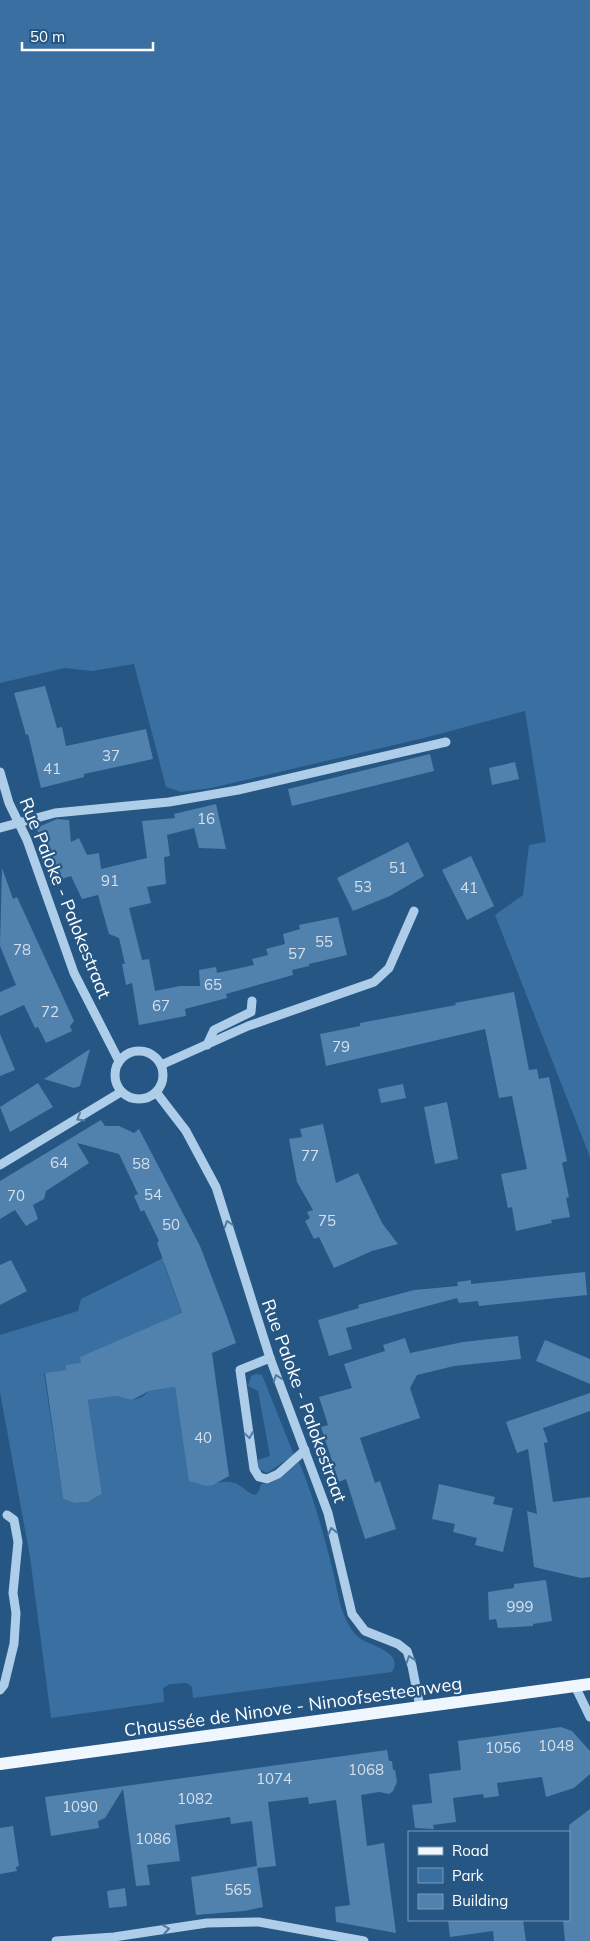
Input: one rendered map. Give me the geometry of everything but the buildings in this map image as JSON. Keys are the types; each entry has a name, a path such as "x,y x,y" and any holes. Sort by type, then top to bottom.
{"main road":[{"name":"Chaussée de Ninove - Ninoofsesteenweg","path":"0,1764 590,1684"}],"street":[{"path":"0,828 54,813 169,802 238,790 446,742"},
{"name":"Rue Paloke - Palokestraat","path":"0,772 9,803 20,822 74,972 119,1060"},
{"path":"161,1066 248,1026 374,982 389,968 414,911"},
{"path":"207,1045 214,1030 251,1012 252,1001"},
{"path":"133,1051 142,1051 157,1058 161,1066 163,1075 161,1084 156,1092 142,1099 135,1099 121,1092 114,1077 119,1060 133,1051"},
{"path":"0,1164 121,1092"},
{"name":"Rue Paloke - Palokestraat","path":"156,1092 186,1131 216,1187 270,1358 328,1513 352,1614 365,1631 398,1644 407,1651 420,1707"},
{"path":"270,1358 240,1370 254,1469 259,1477 267,1479 278,1474 304,1450"},
{"path":"0,1690 4,1685 14,1644 16,1613 12,1592 18,1542 14,1520 7,1515"},
{"path":"576,1686 590,1717"},
{"path":"56,1941 114,1937 207,1922 259,1922 364,1941"}],"green space":[{"path":"0,0 590,0 590,1157 495,915 523,895 529,845 546,842 525,711 428,737 211,788 181,792 166,787 134,664 92,671 65,668 0,683"},
{"path":"167,1256 164,1264 188,1331 81,1363 67,1372 44,1373 63,1499 78,1503 93,1500 102,1494 88,1400 116,1396 132,1400 142,1397 149,1391 175,1387 190,1481 204,1484 235,1483 255,1495 259,1491 261,1484 271,1483 299,1462 317,1514 345,1618 358,1637 390,1654 394,1659 395,1665 392,1672 193,1698 192,1687 187,1683 170,1684 163,1688 164,1702 51,1718 30,1557 0,1392 0,1335 78,1311 81,1299"},
{"path":"256,1374 262,1375 294,1455 267,1473 258,1468 258,1460 270,1456 258,1391 248,1386 251,1376"}]}
